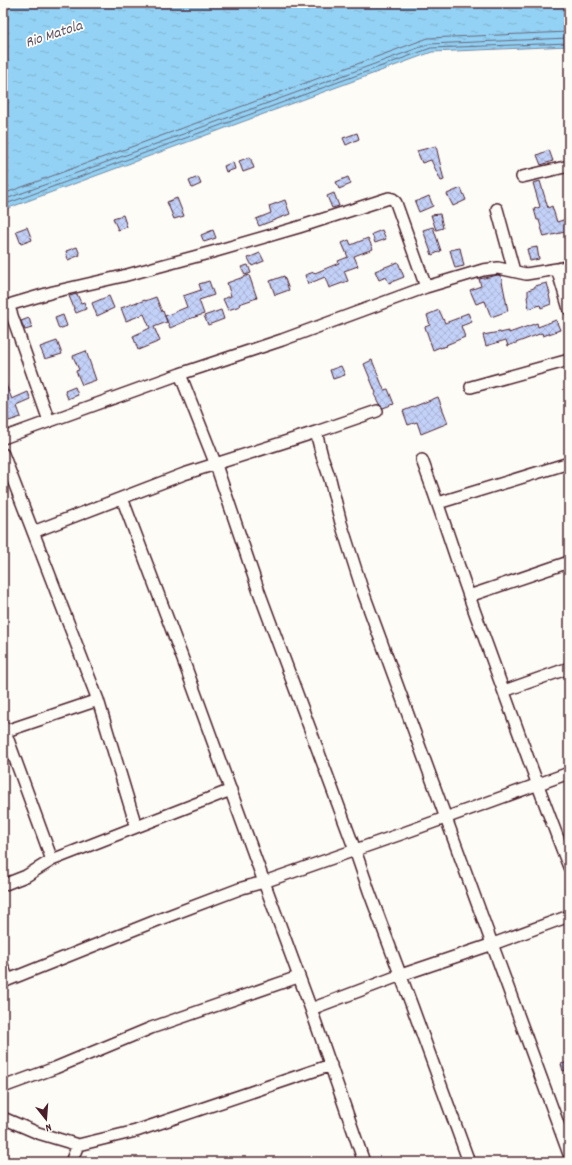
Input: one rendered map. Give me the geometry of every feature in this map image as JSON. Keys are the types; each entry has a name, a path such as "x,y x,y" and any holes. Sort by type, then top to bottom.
{"street":[{"path":"522,177 569,166"},
{"path":"49,421 9,307 12,304 53,292 123,276 216,251 389,198 393,199 396,203 426,287"},
{"path":"497,208 514,271"},
{"path":"3,438 180,374 282,340 426,287 483,270 498,268 526,274 569,266"},
{"path":"557,269 569,309"},
{"path":"471,387 569,360"},
{"path":"180,374 216,465 258,589 469,1162"},
{"path":"33,532 184,474 216,465 377,412"},
{"path":"316,432 330,479 340,523 362,589 569,1154"},
{"path":"3,454 98,700 136,826"},
{"path":"422,460 469,596 537,784 569,867"},
{"path":"438,503 569,463"},
{"path":"122,498 311,1009 364,1162"},
{"path":"469,596 569,562"},
{"path":"504,691 569,668"},
{"path":"52,860 4,730 98,700"},
{"path":"3,967 6,981 242,888 264,882 355,850 569,773"},
{"path":"3,885 26,876 52,860 231,790"},
{"path":"311,1009 401,975 493,944 569,916"},
{"path":"3,1087 55,1068 151,1028 298,977"},
{"path":"3,1118 38,1133 78,1145 136,1131 331,1065"},
{"path":"71,1162 78,1145"}],"water":[{"name":"Rio Matola","path":"3,3 569,3 569,46 432,52 3,210"}],"building":[{"path":"357,133 359,139 346,145 343,138"},
{"path":"436,146 444,180 441,181 431,160 422,163 417,151"},
{"path":"549,150 553,161 541,165 537,155"},
{"path":"250,157 254,168 243,172 239,161"},
{"path":"233,162 235,169 226,172 224,166"},
{"path":"198,177 201,184 192,188 189,181"},
{"path":"348,177 351,184 339,189 336,182"},
{"path":"540,181 548,208 552,206 557,222 569,218 569,231 544,237 534,209 540,207 533,183"},
{"path":"461,188 466,200 453,206 447,194"},
{"path":"334,193 339,206 332,208 327,196"},
{"path":"429,196 433,206 419,212 415,202"},
{"path":"177,198 184,216 174,219 167,202"},
{"path":"285,200 290,214 259,226 256,219 271,213 269,206"},
{"path":"440,214 443,228 436,230 431,215"},
{"path":"123,215 127,227 118,230 113,218"},
{"path":"27,227 32,240 21,244 16,231"},
{"path":"433,227 441,251 432,255 423,230"},
{"path":"213,230 216,238 204,242 201,235"},
{"path":"382,230 386,239 375,243 372,234"},
{"path":"368,238 373,249 354,256 358,266 344,271 348,281 329,288 325,277 308,284 305,275 315,273 339,263 338,261 348,257 342,243 349,240 351,245"},
{"path":"77,247 80,255 68,260 66,251"},
{"path":"537,247 539,259 530,261 527,249"},
{"path":"460,248 464,266 455,268 450,250"},
{"path":"260,253 264,261 252,266 248,258"},
{"path":"398,262 404,277 389,283 386,277 379,280 375,271"},
{"path":"248,265 251,273 245,275 241,267"},
{"path":"249,275 257,298 239,304 240,306 228,310 223,299 231,296 227,283"},
{"path":"498,275 501,276 508,311 491,317 485,301 476,304 470,290 481,286 479,279"},
{"path":"284,276 289,290 275,295 270,281"},
{"path":"209,281 214,295 199,300 204,314 186,320 170,328 165,316 187,307 183,296 201,290 199,284"},
{"path":"547,283 551,304 541,308 540,305 529,309 527,297 528,290 534,288 535,286"},
{"path":"77,294 81,303 84,302 86,309 76,313 69,296"},
{"path":"109,296 114,308 97,316 92,303"},
{"path":"156,297 167,322 154,327 160,341 138,350 133,336 150,328 144,314 126,321 121,308"},
{"path":"221,310 224,319 208,325 204,316"},
{"path":"439,310 445,323 468,313 472,322 461,326 465,337 446,345 447,346 433,350 425,327 430,325 427,315"},
{"path":"63,315 67,326 59,329 55,318"},
{"path":"29,318 32,328 25,330 21,321"},
{"path":"556,320 560,330 543,336 542,333 508,346 506,340 486,346 483,335 509,331 509,333 537,323 538,327"},
{"path":"57,341 62,354 45,359 40,347"},
{"path":"86,351 96,380 82,385 76,371 79,370 73,356"},
{"path":"372,360 384,390 388,389 394,404 383,408 379,404 374,394 376,393 364,364"},
{"path":"341,366 345,375 333,379 330,370"},
{"path":"3,378 12,399 28,392 31,400 17,406 21,417 9,421 8,419 3,422"},
{"path":"75,387 78,395 68,399 65,391"},
{"path":"438,397 448,423 421,434 417,422 408,425 403,411"},
{"path":"569,1062 569,1069 563,1071 561,1064"}]}
